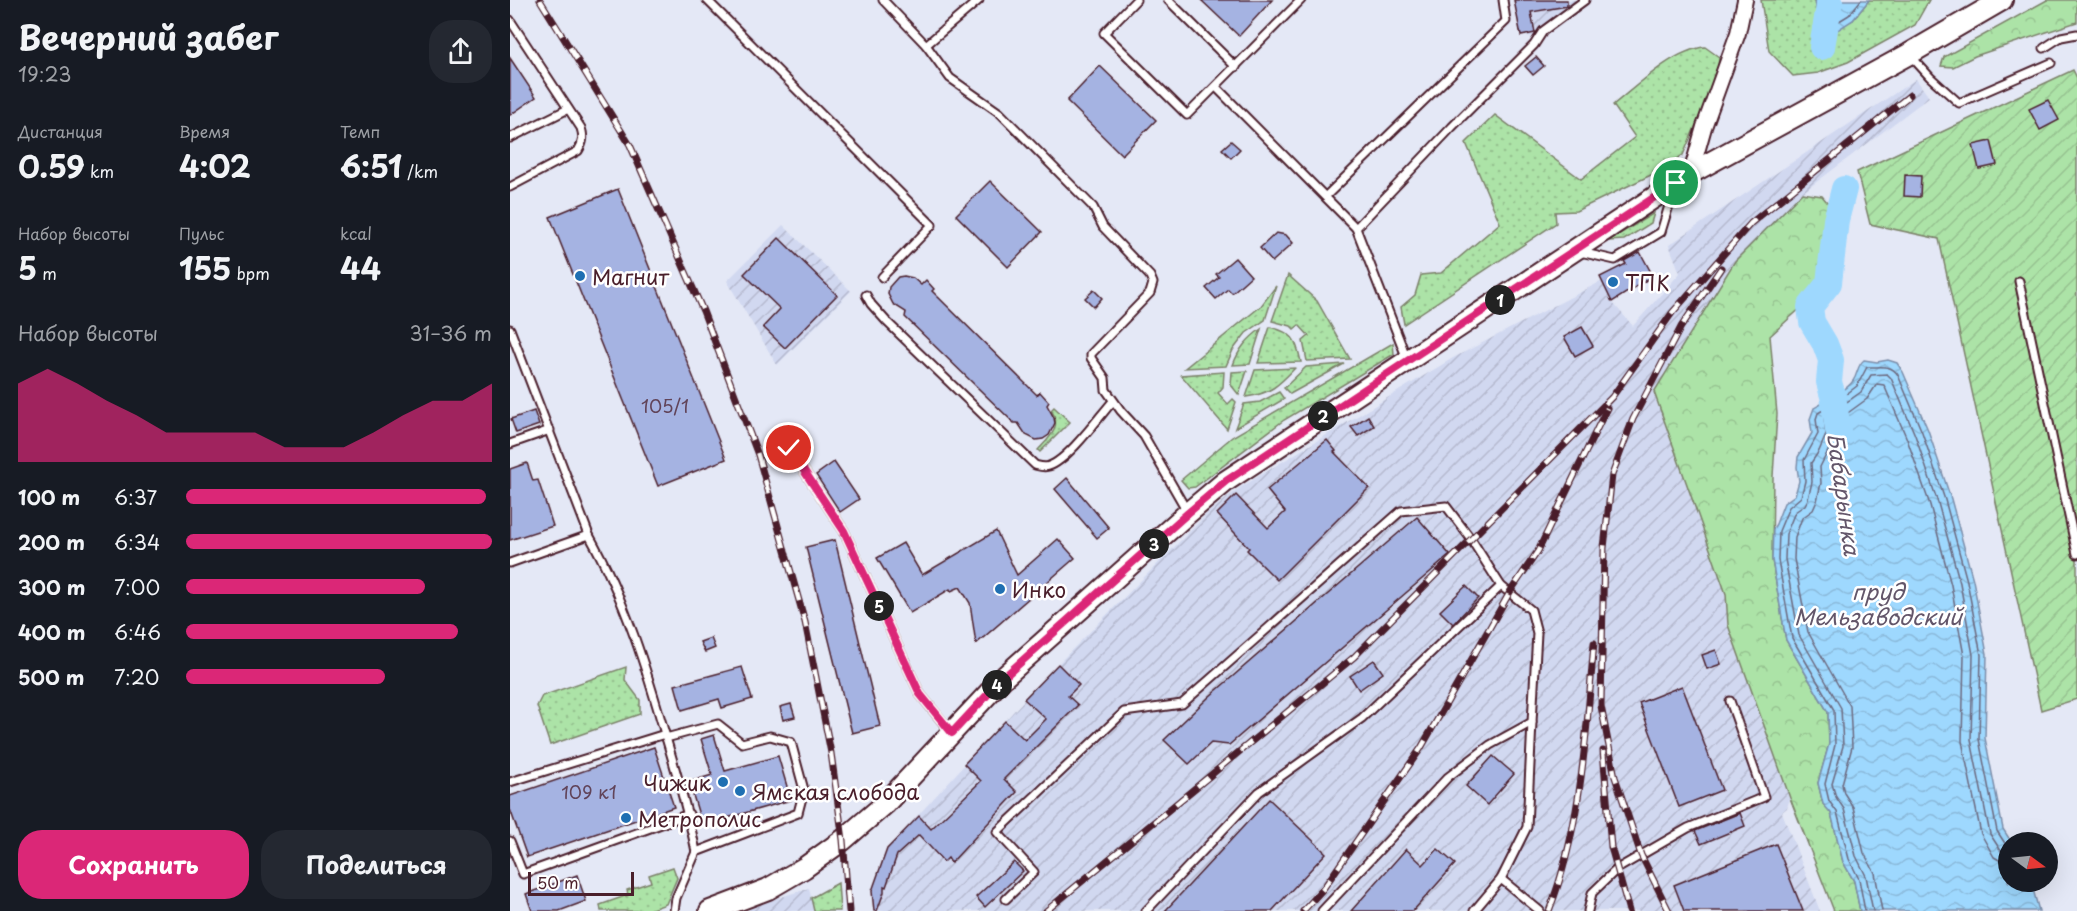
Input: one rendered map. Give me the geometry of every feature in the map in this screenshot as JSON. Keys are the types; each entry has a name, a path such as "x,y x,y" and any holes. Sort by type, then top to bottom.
{"street":[{"path":"1684,178 1738,33 1745,0"},
{"path":"710,911 768,889 804,868 843,840 885,804 1003,678 1226,481 1684,178 2002,0"}],"lane":[{"path":"707,0 932,225 882,277"},
{"path":"883,0 926,45 950,78 1000,113 1093,207 1103,227 1150,276 1153,283 1150,293 1092,354 1091,358 1105,378 1106,390 1144,435 1188,513"},
{"path":"926,45 979,0"},
{"path":"1136,0 1104,33 1187,115 1301,0"},
{"path":"1168,0 1236,67"},
{"path":"1326,196 1506,21 1503,0"},
{"path":"1356,228 1534,45 1543,31 1585,0"},
{"path":"510,20 584,136 578,151 510,187"},
{"path":"2044,48 2061,37 2077,34"},
{"path":"1909,54 1959,103 2051,63"},
{"path":"1216,87 1356,228 1407,360"},
{"path":"510,138 568,109"},
{"path":"1574,250 1615,261 1661,232 1684,178"},
{"path":"2019,282 2077,554"},
{"path":"866,295 887,322 1035,465 1051,466 1072,448 1113,401"},
{"path":"510,329 589,535 602,557 636,642 689,814 696,852 676,898 674,911"},
{"path":"510,337 516,344"},
{"path":"510,444 550,430"},
{"path":"789,448 844,531 920,694 952,733"},
{"path":"1006,900 1034,872 997,832 1124,712 1182,704 1401,511 1446,506 1471,539 1501,586 1531,610 1537,633 1527,827 1502,879 1474,911"},
{"path":"510,563 589,535"},
{"path":"1146,911 1259,792 1362,718 1501,586"},
{"path":"1588,911 1592,893 1617,869 1688,828 1764,797 1730,701"},
{"path":"1322,911 1448,777 1490,745 1532,722"},
{"path":"510,782 666,736 718,724 742,743 770,736 791,742 804,790 798,813 696,852"},
{"path":"510,841 523,874 689,814"},
{"path":"1502,879 1540,911"}],"shaded area":[{"path":"1514,0 1591,0 1543,37 1521,36"},
{"path":"1916,79 1929,97 1802,193 1735,261 1728,625 1790,798 1787,808 1782,812 1820,911 874,911 872,891 887,849 1048,674 1208,513 1241,487 1453,358 1602,281 1612,302 1633,326 1680,273 1669,245"},
{"path":"783,225 851,291 777,365 727,281"},
{"path":"809,888 814,911 749,911 750,907"}],"green space":[{"path":"1761,0 1815,0 1819,29 1853,20 1869,0 1929,0 1915,25 1848,62 1818,73 1793,76 1769,51"},
{"path":"2047,0 2077,0 2077,22 1975,56 1953,67 1941,66 1944,57"},
{"path":"1705,47 1719,57 1717,76 1683,155 1653,174 1576,211 1555,212 1556,223 1404,324 1401,307 1415,295 1421,275 1441,273 1500,223 1466,143 1495,115 1581,179 1635,137 1613,105 1668,61"},
{"path":"2073,70 2077,78 2077,699 2041,710 1939,239 1870,224 1857,172"},
{"path":"1802,193 1822,196 1832,208 1824,279 1805,304 1770,336 1777,414 1773,476 1772,560 1786,640 1828,712 1829,744 1818,783 1823,804 1831,813 1843,862 1854,881 1860,911 1834,911 1790,798 1728,625 1726,594 1654,392 1735,261"},
{"path":"1654,213 1651,223 1624,240 1608,241"},
{"path":"1288,275 1317,301 1350,359 1307,361 1303,341 1309,336 1299,325 1294,329 1272,321"},
{"path":"1276,286 1265,320 1246,333 1233,350 1226,366 1185,368 1261,306"},
{"path":"1270,327 1289,334 1295,342 1301,362 1258,363"},
{"path":"1261,329 1250,364 1233,365 1244,345"},
{"path":"1393,343 1394,354 1284,420 1195,487 1188,488 1181,480 1232,437"},
{"path":"1344,364 1290,394 1284,388 1306,367"},
{"path":"1295,368 1274,388 1262,394 1246,397 1255,370"},
{"path":"1247,371 1239,395 1231,385 1232,372"},
{"path":"1224,372 1223,387 1218,393 1228,404 1233,399 1236,402 1227,429 1181,375"},
{"path":"1279,392 1284,399 1235,428 1244,404 1260,402"},
{"path":"1054,407 1070,422 1040,452 1038,450 1050,437 1055,427 1056,422 1051,410"},
{"path":"626,667 625,680 640,700 640,714 550,745 537,706 542,696"},
{"path":"673,867 677,878 666,904 646,911 601,911 600,905 628,895 627,890 651,882 649,875"},
{"path":"838,883 840,911 814,911 811,898"}],"water":[{"path":"1815,0 1869,0 1853,20 1833,33 1819,29"},
{"name":"пруд Мельзаводский","path":"1864,360 1877,362 1888,360 1897,363 1928,430 1951,499 1973,580 1987,654 1985,738 2005,832 1998,832 1998,892 2034,892 2039,911 1860,911 1854,881 1843,862 1831,813 1823,804 1818,783 1829,744 1828,712 1786,640 1772,560 1773,529 1784,503 1795,495 1799,481 1798,457 1812,433 1810,419 1814,408 1846,389 1855,378"}],"building":[{"path":"1201,0 1272,0 1239,36"},
{"path":"1514,0 1567,0 1567,6 1531,12 1535,33 1521,36"},
{"path":"1536,57 1544,66 1533,75 1525,66"},
{"path":"510,58 536,97 510,115"},
{"path":"1100,66 1156,120 1122,155 1067,101"},
{"path":"2048,100 2059,120 2040,130 2029,109"},
{"path":"1231,141 1240,149 1231,158 1222,149"},
{"path":"1991,141 1997,165 1979,169 1973,145"},
{"path":"1905,175 1921,176 1920,197 1904,196"},
{"path":"990,181 1042,232 1008,267 956,215"},
{"path":"618,189 726,459 658,486 550,217"},
{"path":"1276,233 1286,235 1293,243 1272,262 1260,248"},
{"path":"779,238 837,295 785,348 763,327 780,309 744,274"},
{"path":"1640,252 1653,276 1612,302 1600,277 1626,264 1624,261"},
{"path":"1235,258 1251,276 1232,293 1228,289 1216,299 1206,288 1219,277 1216,274"},
{"path":"898,277 913,278 921,285 926,280 934,289 932,291 1037,395 1040,392 1049,402 1047,405 1054,418 1055,423 1049,435 1036,440 1026,435 1018,423 1014,423 905,317 906,312 893,304 888,294 889,287"},
{"path":"1094,290 1102,298 1094,307 1085,298"},
{"path":"1582,327 1593,346 1575,356 1564,337"},
{"path":"534,411 539,425 516,433 511,419"},
{"path":"1368,416 1374,426 1358,436 1351,427"},
{"path":"1327,440 1336,451 1334,452 1369,488 1277,580 1247,550 1249,548 1217,514 1236,495 1268,528 1285,512 1267,490"},
{"path":"834,462 859,499 840,512 816,475"},
{"path":"527,463 533,481 538,480 553,526 510,540 510,469"},
{"path":"1067,478 1109,528 1097,538 1055,489"},
{"path":"1417,517 1450,555 1229,745 1211,743 1189,764 1164,740 1210,696"},
{"name":"Инко","path":"996,531 1017,575 1058,539 1075,558 976,644 970,603 960,587 951,591 950,589 910,613 877,558 903,543 922,575"},
{"path":"835,540 880,726 852,733 806,547"},
{"path":"1466,586 1478,598 1453,624 1440,611"},
{"path":"711,638 715,648 705,652 700,642"},
{"path":"1716,650 1721,664 1707,669 1702,655"},
{"path":"1374,660 1383,673 1359,690 1350,676"},
{"path":"1058,664 1079,685 1068,696 1078,705 1004,779 1017,792 951,863 948,858 944,862 919,835 897,855 886,887 884,886 877,911 874,911 872,891 887,849 919,816 931,829 981,781 964,764 1005,721 1025,740 1046,719 1024,699"},
{"path":"742,667 752,699 722,708 719,699 682,710 675,685"},
{"path":"1682,686 1722,790 1679,807 1639,703"},
{"path":"791,704 795,717 783,720 780,707"},
{"name":"Ямская слобода","path":"714,735 725,771 778,756 791,800 702,825 689,782 712,775 701,739"},
{"path":"654,747 674,807 527,857 510,809 510,796"},
{"path":"1493,756 1514,774 1487,805 1466,786"},
{"path":"1269,799 1326,853 1272,911 1165,911"},
{"path":"1740,813 1745,826 1701,844 1695,831"},
{"path":"1776,844 1803,911 1684,911 1674,885"},
{"path":"1406,849 1423,865 1438,849 1455,864 1413,911 1351,911"},
{"path":"1014,862 1023,871 985,907 976,897"},
{"path":"577,875 586,901 559,911 532,911 526,894"}],"waterway":[{"name":"Бабарынка","path":"1822,47 1830,0"},
{"name":"Бабарынка","path":"1838,430 1829,382 1831,360 1812,322 1810,307 1829,283 1836,220 1844,189"}],"railway":[{"path":"540,0 630,145 703,311 758,455 805,622 831,753 843,840 849,911"},
{"path":"1046,911 1354,657 1612,397 1672,313 1751,223 1910,95"},
{"path":"1669,911 1641,855 1615,777 1601,706 1604,548 1612,475 1633,419 1681,327 1721,268"},
{"path":"1303,911 1323,889 1421,748 1510,592 1538,551 1607,408"},
{"path":"1549,911 1560,879 1576,813 1594,643"},
{"path":"1603,751 1611,847 1629,911"}],"place":[{"name":"Магнит","path":"580,276"},
{"name":"ТПК","path":"1613,282"},
{"name":"Инко","path":"1000,589"},
{"name":"Чижик","path":"723,782"},
{"name":"Ямская слобода","path":"740,791"},
{"name":"Метрополис","path":"626,818"}],"route":[{"path":"789,448 844,531 920,694 952,733 1003,678 1226,481 1676,183"}]}
